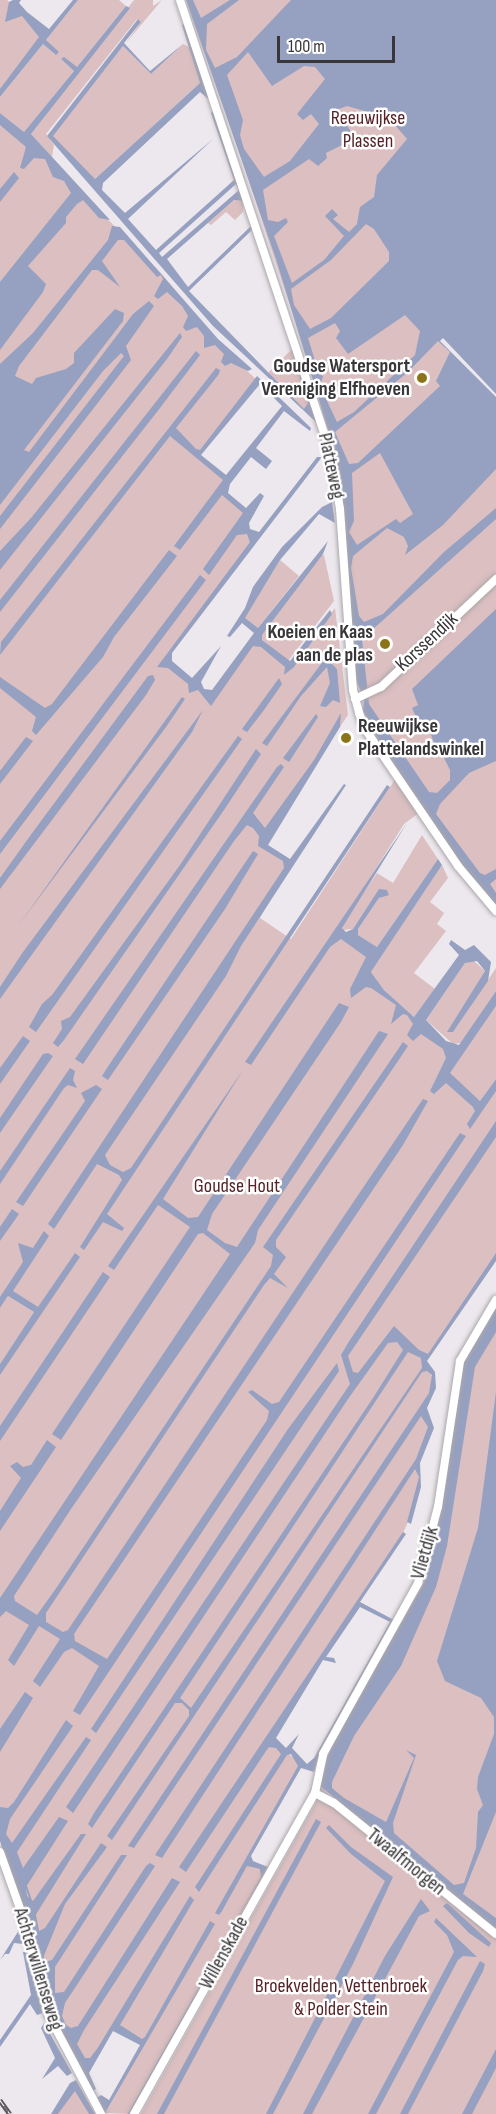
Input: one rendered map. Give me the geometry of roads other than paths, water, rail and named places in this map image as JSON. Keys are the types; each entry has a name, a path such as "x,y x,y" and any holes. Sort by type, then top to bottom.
{"street":[{"name":"Platteweg","path":"180,0 330,451 340,509 365,729 459,866 496,911"},
{"name":"Korssendijk","path":"362,697 496,579"},
{"name":"Vlietdijk","path":"315,1793 323,1754 418,1582 440,1497 460,1361 496,1300"},
{"name":"Twaalfmorgen","path":"315,1793 334,1803 496,1934"},
{"name":"Willenskade","path":"134,2114 315,1793"},
{"name":"Achterwillenseweg","path":"0,1852 23,1917 49,2016 101,2114"}],"water":[{"path":"21,0 19,3 27,12 49,29 73,0 78,0 46,40 59,52 56,55 43,44 0,97 0,89 39,37 22,16 5,22 9,2"},
{"path":"186,0 193,0 201,18 230,0 239,0 207,24 206,50 215,68 237,57 291,0 496,0 496,469 443,525 405,555 408,546 404,537 387,528 353,556 351,568 359,616 364,622 383,614 444,552 496,508 496,519 362,639 369,704 429,792 437,793 450,780 450,770 441,752 437,751 427,724 422,730 412,708 418,705 412,689 496,609 496,761 469,773 440,804 436,814 480,873 485,875 496,869 496,879 490,884 496,893 496,906 458,861 383,750 363,711 364,699 356,680 336,456 276,259","holes":["248,52 272,86 304,66 315,67 325,79 297,114 303,120 311,114 319,124 290,161 264,177 244,149 240,135 243,120 227,75","347,106 389,118 407,139 377,175 374,197 360,207 357,224 349,232 333,219 338,215 332,209 325,216 344,236 324,260 292,283 274,236 288,222 286,218 278,222 268,220 263,190 309,159 318,166 327,158 326,153 342,145 352,133 336,110","366,224 374,229 389,252 389,261 331,318 310,329 294,305 291,289 331,260","405,315 420,331 415,355 354,412 337,422 320,386 323,376 314,372 316,364 308,338 335,323 340,331 336,338 348,354","438,341 450,352 436,381 440,386 358,463 349,464 335,432 408,372","380,453 413,514 400,523 396,519 357,545 349,532 354,521 352,473"]},
{"path":"126,6 130,8 31,134 110,220 99,218 83,200 66,217 66,223 28,266 46,284 43,292 0,350 0,282 71,193 64,181 53,177 45,159 34,158 24,169 20,168 26,147 0,125 0,113 24,132 74,71 61,59 64,57 77,67"},
{"path":"138,19 141,22 124,43 150,71 183,44 151,74 123,46 53,136 95,179 200,83 182,25 185,24 212,102 200,92 103,183 102,190 125,213 213,139 128,219 156,250 234,180 211,113 214,111 253,229 189,291 304,409 308,403 266,265 317,423 213,326 47,136","holes":["236,184 239,190 162,257 159,253","234,200 243,201 251,226 188,287 167,259"]},
{"path":"14,172 19,178 0,202 0,189"},
{"path":"112,226 120,227 218,339 252,369 248,371 231,363 225,366 221,362 224,354 215,345 204,348 204,336 197,327 186,331 183,327 188,316 182,306 167,292 158,299 154,296 163,279 161,275 157,277 124,240 118,240 102,261 120,287 98,270 92,270 19,366 15,376 32,384 36,378 66,369 74,363 74,353 115,309 124,313 123,321 24,450 29,452 133,314 149,301 154,306 126,346 131,360 0,529 0,516 124,356 121,353 103,371 0,505 0,364 33,333 108,240"},
{"path":"180,333 182,337 167,359 0,570 0,551 31,518"},
{"path":"196,351 200,355 0,612 0,600"},
{"path":"216,368 220,370 219,374 176,428 196,449 200,450 257,376 311,428 310,431 284,411 256,448 272,461 266,469 251,457 230,484 228,493 246,508 260,493 264,496 249,523 250,529 259,532 317,457 322,457 172,653 172,661 192,678 221,646 201,682 204,689 212,690 254,633 242,623 230,637 227,636 245,608 253,587 282,547 322,507 332,502 335,523 319,514 280,560 245,618 258,628 328,541 323,554 262,635 262,640 290,661 330,610 332,614 294,667 284,675 285,667 261,647 253,646 211,706 198,690 189,693 188,684 168,668 157,667 250,542 247,534 237,535 209,575 203,569 243,513 222,495 180,550 174,546 223,480 170,436 0,655 1,642","holes":["260,384 282,406 226,475 201,455"]},
{"path":"169,550 177,556 114,637 103,657 36,735 32,731 36,717 0,688 0,677 45,708 52,704"},
{"path":"200,575 206,580 0,854 0,841"},
{"path":"333,648 329,661 337,669 340,703 333,700 326,707 320,706 330,683 327,667 301,696 267,746 262,743"},
{"path":"153,675 155,680 146,695 0,889 0,878 30,836 148,676"},
{"path":"279,678 282,684 264,710 247,732 242,729"},
{"path":"182,697 185,699 166,727 18,926"},
{"path":"203,710 192,732 0,999 0,987 23,952"},
{"path":"341,713 340,727 268,845 290,859 344,784 346,785 241,946 226,976 105,1155 110,1165 123,1172 131,1168 387,785 390,787 107,1214 124,1228 122,1231 103,1222 84,1250 80,1247 122,1180 119,1175 97,1164 54,1229 48,1224 284,868 283,861 258,846 259,836 253,828 247,825 234,841 83,1064 75,1059 277,767 281,764 284,767 253,813 265,828 314,760"},
{"path":"316,714 318,717 289,762 283,758"},
{"path":"238,736 242,739 36,1032 29,1027 42,1004 52,995"},
{"path":"26,737 33,741 0,784 0,771"},
{"path":"256,749 261,754 224,810 58,1047 53,1043 62,1029 61,1021 70,1017 180,865"},
{"path":"407,823 342,928 346,932 353,929 379,889 387,890 389,895 379,898 358,929 358,935 377,947 438,859 442,865 371,972 384,990 414,1017 459,955 449,944 451,940 465,950 474,945 491,962 488,981 453,1032 447,1032 485,971 477,961 465,963 426,1020 446,1041 459,1045 496,991 496,1006 450,1073 480,1101 496,1079 496,1091 470,1129 467,1124 475,1111 473,1107 446,1083 434,1094 430,1091 446,1058 443,1049 421,1034 413,1041 407,1035 413,1024 407,1015 403,1014 391,1024 396,1005 371,988 366,987 351,998 350,989 366,957 341,939 330,947 251,1065 245,1062"},
{"path":"253,851 258,854 225,909 108,1080 102,1076 107,1068"},
{"path":"339,1003 349,1007 341,1022 212,1214 207,1230 225,1243 237,1247 379,1031 388,1034 258,1230 255,1243 71,1509 14,1596 15,1601 37,1615 57,1587 271,1266 273,1255 263,1247 403,1042 408,1046 276,1240 276,1247 286,1257 274,1274 288,1288 270,1278 264,1285 46,1613 46,1622 63,1632 68,1630 423,1099 428,1101 403,1145 74,1634 75,1641 107,1659 267,1420 269,1411 248,1392 252,1390 272,1404 279,1402 460,1133 466,1136 80,1715 73,1711 99,1666 72,1648 64,1652 40,1687 33,1681 60,1639 39,1626 14,1666 8,1660 29,1625 6,1611 0,1617 0,1598 230,1254 203,1233 198,1234 61,1440 52,1434 190,1227 158,1205 114,1270 108,1266 243,1070 163,1199 188,1218 198,1217"},
{"path":"23,1036 30,1041 0,1084 0,1068"},
{"path":"48,1053 53,1056 0,1133 0,1118 43,1054"},
{"path":"70,1068 75,1071 73,1080 77,1088 68,1085 64,1088 0,1184 0,1171"},
{"path":"96,1085 102,1089 23,1206 16,1202 85,1101 81,1093"},
{"path":"496,1121 496,1137 348,1356 353,1372 358,1373 394,1326 419,1350 428,1354 496,1253 496,1261 427,1361 435,1372 436,1388 427,1408 434,1428 420,1463 421,1487 411,1524 407,1522 419,1477 415,1469 162,1858 155,1855 416,1459 428,1427 421,1416 134,1848 128,1846 429,1393 432,1375 427,1371 422,1372 112,1840 107,1836 189,1716 189,1710 182,1703 175,1703 92,1828 88,1824 94,1813 373,1398 403,1350 397,1342 388,1343 348,1399 73,1813 66,1807 350,1384 341,1355","holes":["408,1352 421,1358 422,1368 191,1708 180,1698"]},
{"path":"12,1209 19,1214 0,1241 0,1227"},
{"path":"44,1231 49,1236 13,1291 38,1307 75,1253 80,1257 0,1375 0,1364 34,1312 8,1296 0,1308 0,1297 23,1262 18,1243 33,1248"},
{"path":"103,1272 110,1277 0,1441 0,1426"},
{"path":"496,1305 496,1332 475,1367 447,1546 436,1587 401,1666 354,1736 332,1782 332,1788 344,1798 386,1822 414,1758 406,1750 416,1755 393,1823 394,1833 454,1885 464,1883 476,1848 478,1812 483,1805 477,1789 478,1777 494,1734 494,1717 481,1698 445,1681 437,1661 478,1528 496,1392 496,1812 463,1894 496,1918 496,1931 320,1786 324,1764 339,1731 424,1583 444,1491 463,1362"},
{"path":"337,1363 339,1371 96,1733 91,1729 288,1429"},
{"path":"47,1440 56,1447 0,1531 0,1511 21,1478 10,1466 17,1462 23,1467 31,1465"},
{"path":"403,1532 406,1534 360,1602 394,1620 320,1751 314,1772 301,1768 251,1856 253,1861 268,1867 233,1925 261,1877 260,1869 247,1866 222,1911 219,1915 215,1913 298,1766 291,1754 287,1755 199,1892 195,1887 281,1754 276,1748 269,1747 266,1751 186,1872 179,1867","holes":["360,1607 390,1622 314,1758 307,1764 292,1748 299,1734 286,1748 276,1738 323,1660 336,1663 334,1658 326,1657"]},
{"path":"25,1692 33,1698 0,1752 0,1729"},
{"path":"66,1720 73,1726 10,1819 6,1834 12,1843 86,1737 91,1740 17,1852 23,1868 59,1817 68,1821 26,1887 27,1896 33,1901 81,1834 86,1834 35,1916 37,1932 45,1928 101,1843 107,1847 65,1904 41,1963 52,1960 121,1855 127,1855 55,1967 55,1993 64,1992 146,1866 150,1863 155,1866 65,2003 62,2016 66,2025 71,2028 78,2026 172,1878 180,1882 84,2030 77,2044 85,2058 90,2058 97,2049 190,1896 194,1900 120,2025 142,2039 145,2037 210,1921 215,1924 105,2113 97,2098 101,2095 109,2100 140,2045 113,2031 89,2073 96,2089 93,2091 52,2016 0,1841 0,1807 8,1808 14,1802"},
{"path":"316,1819 321,1822 164,2114 157,2114"},
{"path":"329,1825 351,1847 393,1877 353,1964 273,2114 266,2114 385,1881 351,1854 326,1828"},
{"path":"421,1899 430,1911 419,1916 312,2114 303,2114 385,1956"},
{"path":"447,1903 491,1943 489,1947 469,1933 443,1906"},
{"path":"436,1918 477,1957 463,1956 458,1960 376,2114 368,2114 454,1952 447,1935 434,1922"},
{"path":"21,1927 23,1944 14,1943 9,1954 5,1954 0,1960"},
{"path":"23,1952 26,1952 43,2013 37,2015 30,2004 0,2047 0,2040 31,1995"},
{"path":"480,1961 485,1964 483,1971 408,2114 400,2114"},
{"path":"44,2023 72,2073 67,2076 58,2066 42,2079 55,2058 41,2028"},
{"path":"496,2049 496,2068 472,2114 462,2114"},
{"path":"76,2080 95,2114 89,2114 75,2091 58,2114 51,2114 70,2083"}],"waterway":[{"path":"26,1886 32,1903"},
{"path":"35,1915 39,1936"},
{"path":"129,2114 231,1933"},
{"path":"42,1953 45,1968"}],"railway":[{"path":"0,2100 10,2114"}],"place":[{"name":"Goudse Watersport Vereniging Elfhoeven","path":"422,378"},
{"name":"Koeien en Kaas aan de plas","path":"385,644"},
{"name":"Reeuwijkse Plattelandswinkel","path":"346,738"}],"park label":[{"name":"Reeuwijkse Plassen","path":"368,130"},
{"name":"Goudse Hout","path":"237,1186"},
{"name":"Broekvelden, Vettenbroek & Polder Stein","path":"341,1998"}]}
